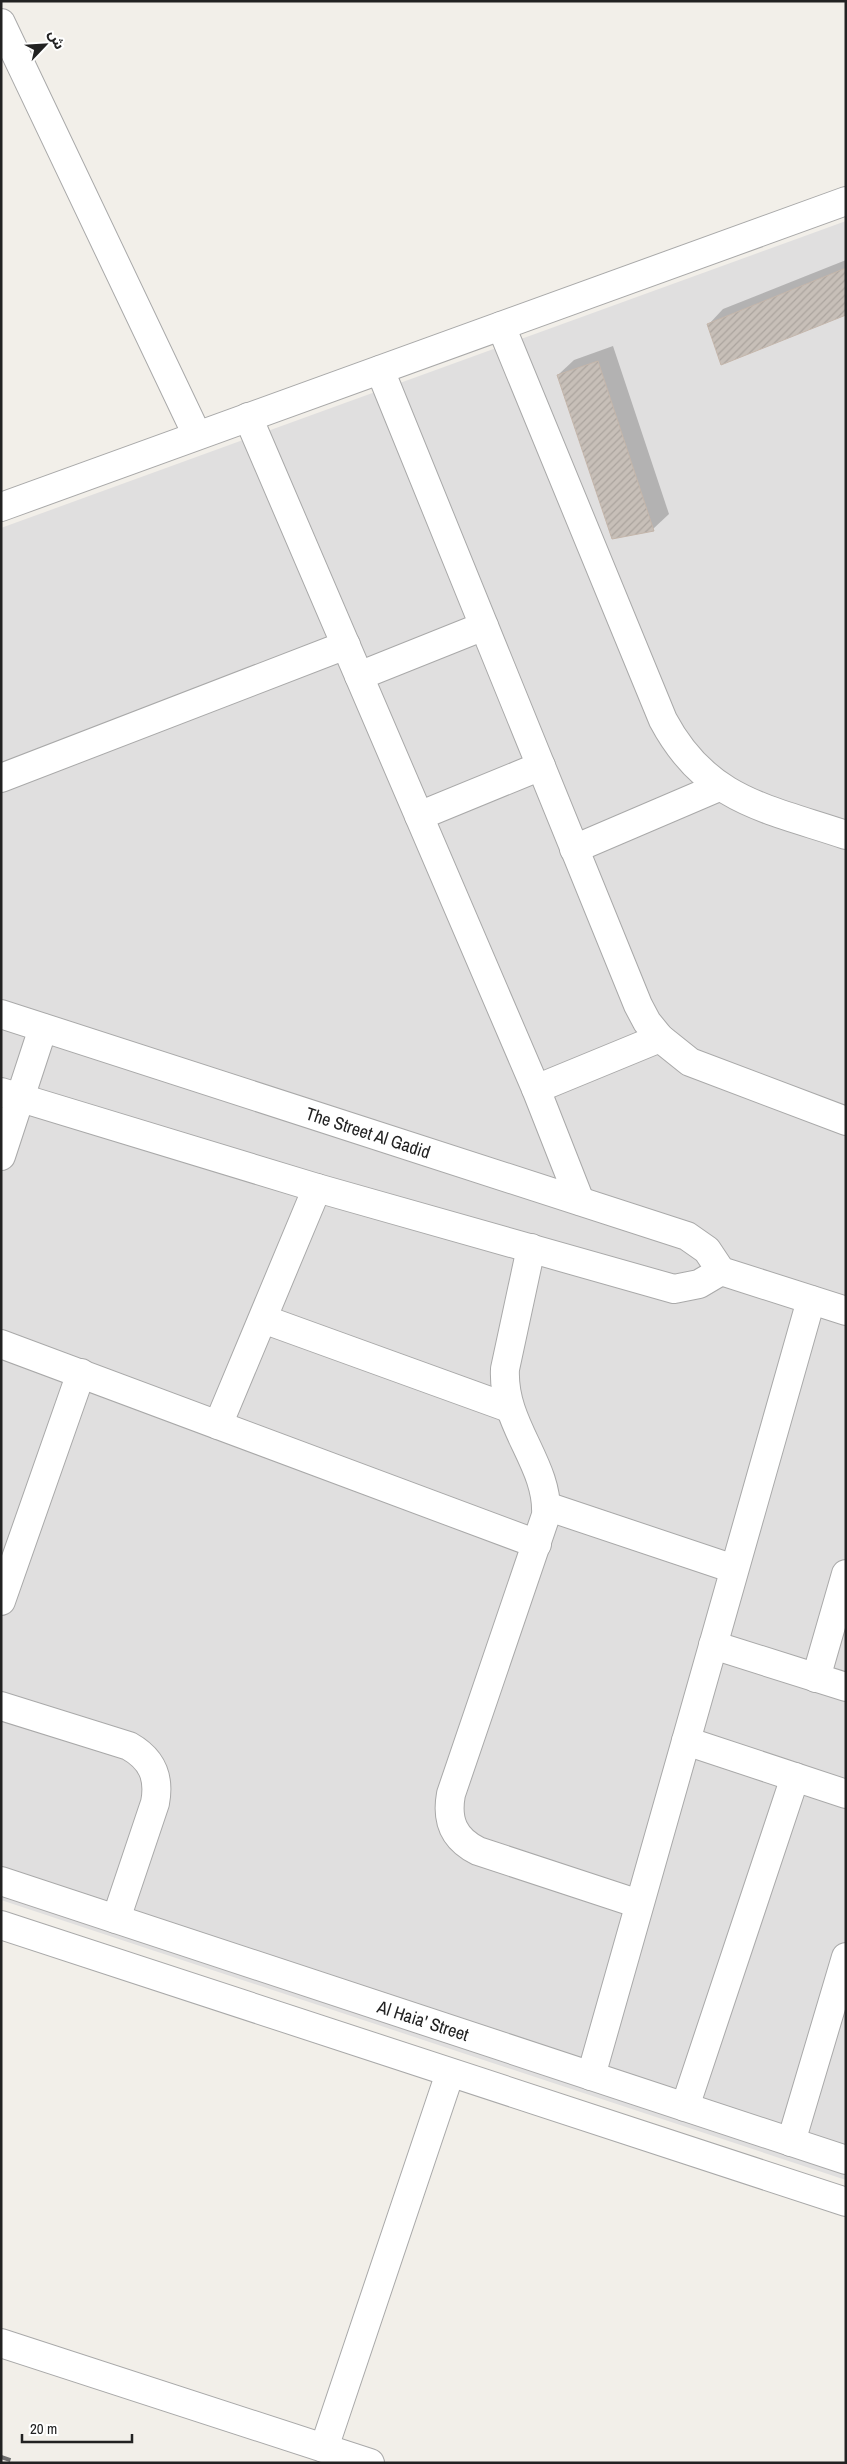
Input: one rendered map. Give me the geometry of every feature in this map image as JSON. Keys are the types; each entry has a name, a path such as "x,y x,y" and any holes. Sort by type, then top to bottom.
{"street":[{"path":"1,23 197,435"},
{"path":"1,507 846,201"},
{"path":"501,326 663,720 686,757 701,773 719,786 755,804 846,835"},
{"path":"380,370 638,1005 647,1022 660,1038 690,1062 846,1121"},
{"path":"248,417 536,1089 580,1200"},
{"path":"360,676 484,626"},
{"path":"1,778 346,645"},
{"path":"419,816 541,766"},
{"path":"574,848 719,786"},
{"name":"The Street Al Gadid","path":"1,1014 687,1236 707,1250 721,1272"},
{"path":"1,1156 11,1095 43,1028"},
{"path":"536,1089 660,1038"},
{"path":"11,1095 317,1188 674,1289 699,1284 721,1272 846,1311"},
{"path":"218,1425 317,1188"},
{"path":"532,1248 505,1369 504,1382 509,1408 544,1489 546,1506 544,1524 451,1794 450,1822 456,1835 466,1845 478,1851 639,1904"},
{"path":"591,2076 810,1300"},
{"path":"263,1319 509,1408"},
{"path":"1,1344 537,1544"},
{"path":"1,1602 81,1374"},
{"path":"546,1506 734,1570"},
{"path":"816,1678 846,1574"},
{"path":"713,1645 846,1687"},
{"path":"1,1706 130,1746 141,1753 150,1763 156,1776 158,1789 155,1803 116,1919"},
{"path":"686,1741 846,1794"},
{"path":"685,2107 795,1777"},
{"name":"Al Haia' Street","path":"1,1881 846,2160"},
{"path":"3,1933 450,2073 846,2202"},
{"path":"791,2142 846,1957"},
{"path":"324,2448 450,2073"},
{"path":"1,2343 370,2463"}],"shaded area":[{"path":"846,221 846,2180 1,1900 1,528"}],"building":[{"path":"846,268 846,315 721,365 707,324"},
{"path":"598,361 654,531 612,539 557,375"}],"railway":[{"path":"1,2457 19,2463"}]}
